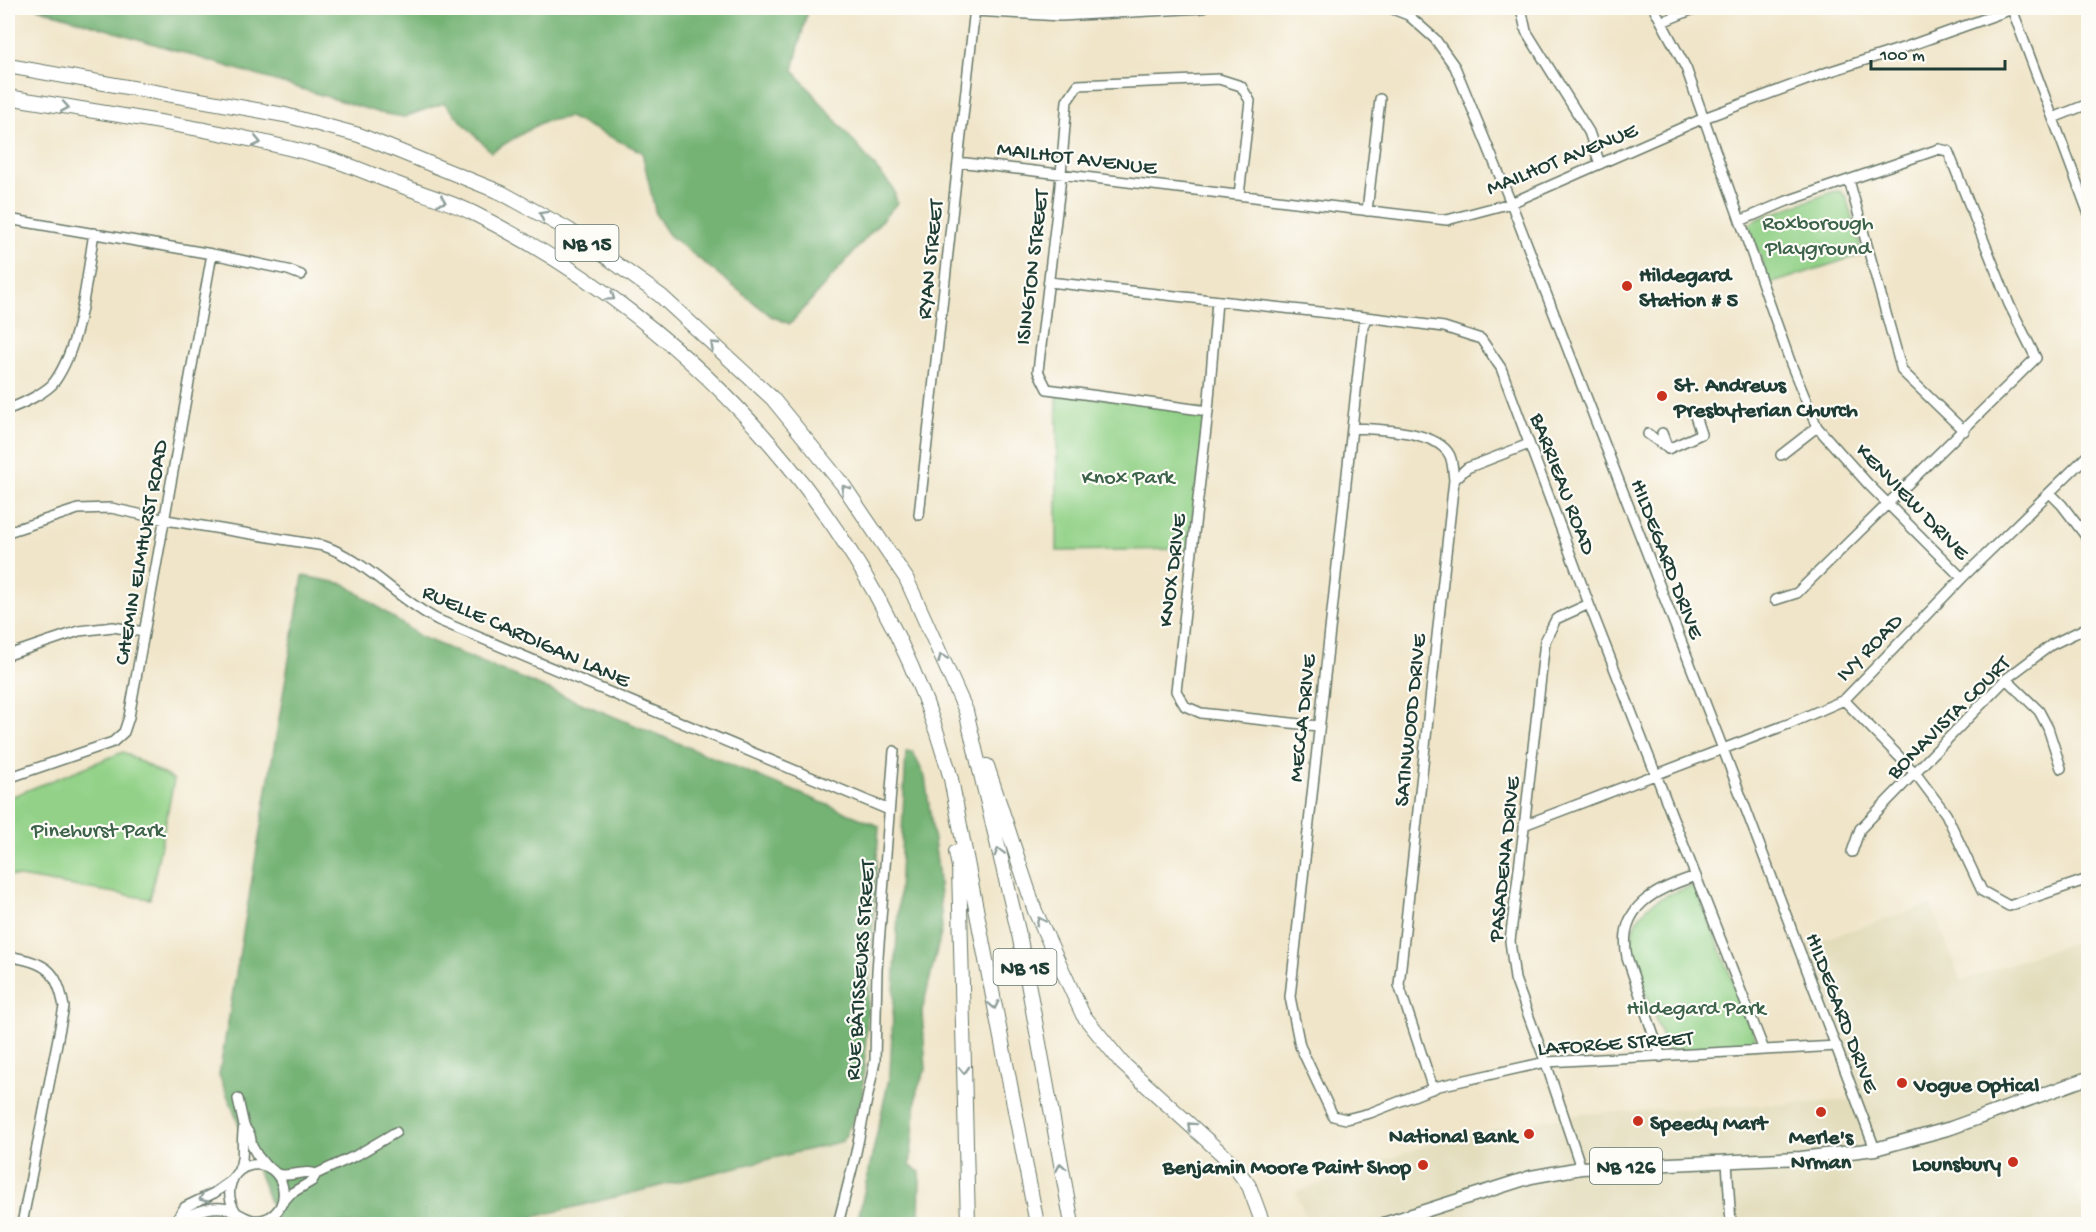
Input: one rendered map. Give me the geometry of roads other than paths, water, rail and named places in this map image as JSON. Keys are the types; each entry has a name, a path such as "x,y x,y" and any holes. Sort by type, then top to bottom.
{"highway":[{"name":"NB 15","path":"8,66 285,115 359,135 502,193 569,230 661,296 772,398 843,485 906,578 966,711 1020,939 1072,1224"},
{"name":"NB 15","path":"8,97 213,132 329,159 471,212 574,271 638,316 698,367 756,427 808,489 855,558 896,632 940,742 951,779 1037,1224"},
{"path":"966,711 1035,911 1083,1015 1122,1063 1232,1163 1249,1186 1263,1224"},
{"path":"940,742 959,867 968,1224"},
{"path":"1255,1202 1275,1224"}],"main road":[{"name":"NB 126","path":"1384,1224 1531,1177 1581,1168 1801,1158 1875,1149 1951,1128 2088,1078"}],"street":[{"path":"975,9 1061,16 1203,8"},
{"name":"HILDEGARD DRIVE","path":"1390,8 1408,15 1435,39 1455,67 1723,749 1875,1149"},
{"path":"1521,8 1526,31 1589,132 1600,164"},
{"name":"KENVIEW DRIVE","path":"1654,8 1686,68 1791,364 1817,427 1869,485 1962,578"},
{"path":"1662,22 1696,8"},
{"path":"2013,8 2088,212"},
{"name":"MAILHOT AVENUE","path":"958,162 1447,220 1510,203 1704,118 2013,8"},
{"name":"RYAN STREET","path":"919,515 975,9"},
{"name":"ISINGTON STREET","path":"1209,411 1047,389 1038,371 1060,186 1067,101 1078,85 1219,79 1241,86 1250,101 1239,195"},
{"path":"1367,211 1380,99"},
{"path":"2053,118 2088,105"},
{"path":"1740,220 1787,201 1939,149 1948,151 2009,304 2036,358 1797,593 1774,600"},
{"path":"1849,180 1902,371 1964,430"},
{"path":"8,219 212,254 288,270 301,275"},
{"path":"8,409 20,405 54,383 74,346 94,233"},
{"name":"CHEMIN ELMHURST ROAD","path":"8,778 113,742 124,732 129,717 166,519 212,254"},
{"name":"BARRIEAU ROAD","path":"1049,282 1444,327 1481,339 1501,368 1589,604 1764,1050"},
{"name":"KNOX DRIVE","path":"1217,301 1209,411 1176,691 1185,706 1200,713 1318,726"},
{"name":"MECCA DRIVE","path":"1333,1116 1300,1046 1290,997 1318,726 1363,327 1366,318"},
{"path":"1668,448 1701,434 1695,416"},
{"path":"1781,455 1817,427"},
{"name":"SATINWOOD DRIVE","path":"1352,428 1397,430 1437,442 1450,456 1454,480 1399,985 1433,1089"},
{"path":"1648,434 1668,448"},
{"path":"1662,434 1668,448"},
{"path":"1454,480 1467,468 1529,444"},
{"name":"IVY ROAD","path":"1524,825 1657,773 1666,772 1844,700 1962,578 2088,455"},
{"path":"2050,494 2062,505 2088,539"},
{"name":"RUELLE CARDIGAN LANE","path":"8,532 78,509 111,508 324,546 358,563 404,600 438,620 889,810"},
{"name":"PASADENA DRIVE","path":"1581,1168 1546,1062 1515,980 1510,941 1545,641 1556,619 1589,604"},
{"path":"8,655 79,631 113,627 144,632"},
{"name":"BONAVISTA COURT","path":"1852,852 1860,829 2006,679 2051,645 2088,627"},
{"path":"2006,679 2039,711 2048,728 2061,768"},
{"path":"1844,700 1916,774 1946,814 1982,891 2009,906 2088,879"},
{"name":"RUE BÂTISSEURS STREET","path":"838,1224 875,1061 877,970 894,751"},
{"path":"1660,1057 1627,957 1625,947 1629,920 1637,906 1655,892 1696,876"},
{"path":"8,957 33,961 51,972 61,988 64,1007 22,1224"},
{"name":"LAFORGE STREET","path":"1333,1116 1346,1119 1354,1117 1439,1086 1546,1062 1837,1046"},
{"path":"238,1099 244,1126 257,1155 268,1168 284,1176 309,1172 316,1174"},
{"path":"176,1221 185,1208 214,1193 231,1181 238,1172 244,1156 242,1137 244,1126"},
{"path":"272,1224 276,1213 290,1194 312,1180 316,1174 350,1159 396,1132"},
{"path":"1728,1162 1731,1224"},
{"path":"238,1172 252,1165 268,1168"},
{"path":"277,1174 284,1188 282,1204"},
{"path":"231,1181 229,1197 236,1212"},
{"path":"176,1221 210,1207 225,1208 236,1212 247,1221 261,1220 276,1213"}],"place":[{"name":"Hildegard Station # 5","path":"1627,286"},
{"name":"St. Andrews Presbyterian Church","path":"1662,396"},
{"name":"Vogue Optical","path":"1902,1083"},
{"name":"Merle's Nrman","path":"1821,1112"},
{"name":"Speedy Mart","path":"1638,1121"},
{"name":"National Bank","path":"1529,1134"},
{"name":"Lounsbury","path":"2013,1162"},
{"name":"Benjamin Moore Paint Shop","path":"1423,1165"}],"park label":[{"name":"Roxborough Playground","path":"1818,234"},
{"name":"Knox Park","path":"1128,475"},
{"name":"Pinehurst Park","path":"98,828"},
{"name":"Hildegard Park","path":"1696,1006"}]}
